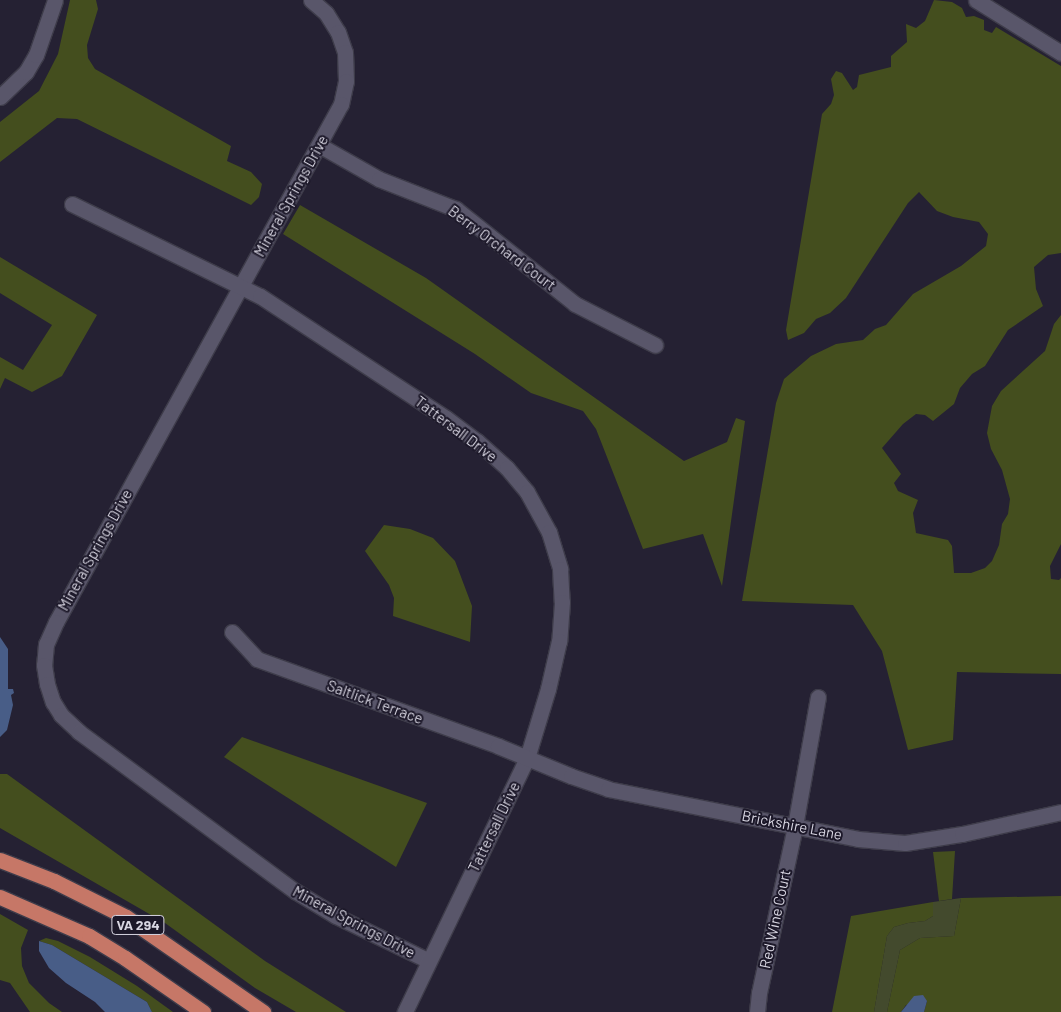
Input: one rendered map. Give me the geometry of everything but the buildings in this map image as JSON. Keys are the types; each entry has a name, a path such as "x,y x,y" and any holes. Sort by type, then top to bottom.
{"highway":[{"name":"VA 294","path":"0,860 54,881 126,917 263,1012"},
{"name":"VA 294","path":"0,897 89,936 125,958 203,1012"}],"street":[{"path":"0,97 26,72 36,55 54,0"},
{"name":"Mineral Springs Drive","path":"311,0 326,13 338,32 345,52 346,81 341,104 56,622 46,644 44,665 47,684 53,702 61,715 79,732 294,891 336,916 429,962"},
{"path":"978,0 1061,53"},
{"name":"Berry Orchard Court","path":"318,145 379,179 456,209 576,304 655,345"},
{"name":"Tattersall Drive","path":"72,204 260,296 446,418 477,441 507,468 527,492 549,532 560,569 562,602 559,640 548,689 527,758 405,1012"},
{"name":"Saltlick Terrace","path":"232,632 257,659 527,758"},
{"name":"Red Wine Court","path":"758,1012 759,992 795,826 818,697"},
{"name":"Brickshire Lane","path":"527,758 608,789 858,839 905,843 962,834 1061,812"}],"green space":[{"path":"70,0 96,0 98,9 87,45 88,58 95,69 231,146 227,161 251,172 262,184 259,197 251,205 77,119 57,118 0,162 0,122 39,91 58,54"},
{"path":"934,0 952,2 962,8 966,17 974,16 984,20 984,30 992,33 996,27 1061,66 1061,253 1048,255 1034,267 1036,289 1043,306 1008,330 985,366 972,374 960,388 954,404 933,421 925,415 916,414 903,424 882,448 901,474 894,483 898,491 918,500 913,513 916,533 948,540 952,546 954,573 971,573 985,568 992,561 999,545 1002,524 1008,514 1010,499 1002,470 991,449 987,433 992,406 1001,391 1045,351 1054,324 1061,315 1061,544 1050,566 1051,579 1059,580 1061,578 1061,674 957,672 953,740 908,750 882,651 853,605 742,601 776,403 784,379 811,356 836,344 863,340 875,329 886,325 913,294 961,266 986,246 988,234 979,222 953,217 937,211 919,192 908,203 846,298 830,313 816,319 804,333 788,340 786,330 822,114 831,104 834,95 831,79 836,71 842,73 853,90 857,87 859,75 891,67 891,56 907,42 906,24 916,28 925,21"},
{"path":"300,205 426,278 684,461 727,442 736,418 745,421 722,586 703,534 643,549 596,429 583,411 531,393 475,354 283,234"},
{"path":"0,257 97,315 62,376 32,392 5,378 0,389 0,357 23,370 52,325 0,293"},
{"path":"384,525 410,529 433,538 455,561 472,606 470,642 393,616 394,598 389,585 365,551"},
{"path":"242,737 427,803 396,867 224,757"},
{"path":"0,774 7,774 265,961 346,1012 296,1012 255,988 165,923 0,828"},
{"path":"955,851 952,899 939,901 933,852"},
{"path":"1061,896 1061,1012 924,1012 927,1001 906,1005 901,1012 887,1012 900,950 920,938 954,936 961,898"},
{"path":"961,898 954,936 920,938 900,950 887,1012 874,1012 887,936 894,927 925,921 933,916 933,902"},
{"path":"933,902 933,916 925,921 894,927 887,936 874,1012 832,1012 851,916"},
{"path":"0,914 28,930 21,948 22,966 29,983 49,1003 62,1012 30,1012 10,983 0,980"},
{"path":"46,938 58,941 90,957 137,986 173,1012 152,1012 147,1002 52,945 39,941"}],"water":[{"path":"0,637 8,649 8,689 13,689 14,693 11,695 13,705 7,730 0,737"},
{"path":"39,941 52,945 147,1002 152,1012 105,1012 95,1002 66,983 49,968 39,951"},
{"path":"923,995 927,1001 924,1012 901,1012 914,996"}]}
